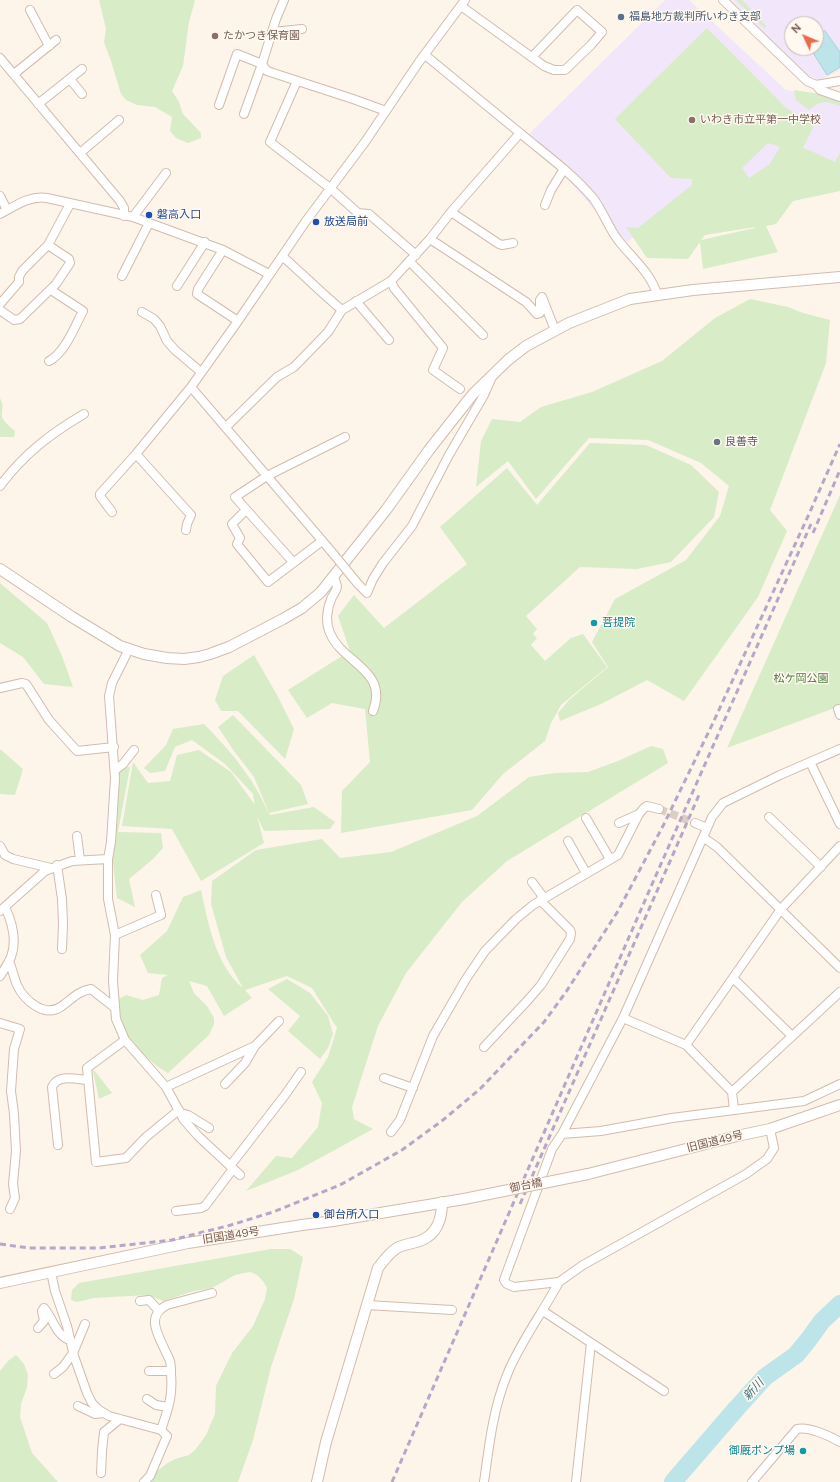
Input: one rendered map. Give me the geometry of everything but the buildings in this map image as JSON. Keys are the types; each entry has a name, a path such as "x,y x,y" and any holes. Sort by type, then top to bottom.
{"street":[{"path":"244,114 284,0"},
{"path":"723,0 807,81 816,85 820,90 840,97"},
{"path":"112,512 100,494 136,454 191,387 306,221 463,3 532,57 554,70 565,70 602,32 577,10 532,57"},
{"path":"30,10 50,46"},
{"path":"272,32 302,29"},
{"path":"14,74 56,40"},
{"path":"219,105 237,54 262,64 267,71 386,111"},
{"path":"425,55 564,169 592,198 619,241 646,272 652,282 656,294"},
{"path":"0,58 120,201 124,208 124,216"},
{"path":"38,104 82,69"},
{"path":"70,79 82,94"},
{"path":"297,81 270,142 330,188 358,214 369,214 483,335"},
{"path":"816,85 840,81"},
{"path":"80,153 119,120"},
{"path":"226,427 277,377 294,367 328,332 342,310 391,281 430,239 450,212 520,133"},
{"path":"544,205 564,169"},
{"path":"133,217 166,173"},
{"path":"0,196 4,212 28,200 40,197 133,217 205,242 269,274"},
{"path":"0,304 19,282 19,277 22,271 48,245 70,204"},
{"path":"450,212 499,244 502,245 513,243"},
{"path":"122,276 149,223"},
{"path":"430,239 526,302 537,314 540,313 540,300 542,297 556,330"},
{"path":"177,286 205,242"},
{"path":"0,310 14,320 20,319 56,284 70,263 69,259 48,245"},
{"path":"222,250 198,289 197,294 238,321"},
{"path":"282,256 342,310"},
{"path":"0,569 72,617 120,646 144,654 167,658 184,659 210,654 228,647 283,619 302,608 321,592 386,510 428,450 473,394 494,372 526,346 569,323 630,298 773,282 840,277"},
{"path":"391,281 394,288 443,348 433,370 460,389"},
{"path":"49,361 56,358 70,338 83,311 51,290"},
{"path":"356,301 389,340"},
{"path":"142,312 154,319 160,326 167,341 175,350 201,372"},
{"path":"191,387 367,593 373,578 383,563 412,526 449,455 484,395 494,372"},
{"path":"0,486 9,473 48,436 84,414"},
{"path":"293,562 235,497 267,476 345,437"},
{"path":"136,454 191,515 186,530"},
{"path":"246,510 232,524 240,538 237,544 268,582 322,541"},
{"path":"334,577 337,587 328,606 327,618 330,633 339,646 368,673 376,689 377,700 373,710"},
{"path":"129,649 112,683 109,696 115,770 111,842 108,859 108,899 115,935 113,981 116,1019 125,1040 166,1087 184,1120 198,1136 234,1170"},
{"path":"0,688 22,683 26,684 49,720 77,751 114,747"},
{"path":"559,1282 514,1287 507,1284 504,1280 552,1149 562,1134 623,1018 712,817 723,802 753,787 840,749"},
{"path":"115,770 123,764 134,750"},
{"path":"810,762 840,824"},
{"path":"391,1132 400,1120 433,1036 477,962 494,940 516,919 542,899 618,855 639,814 644,808 647,806 659,809"},
{"path":"619,823 639,814"},
{"path":"586,818 610,859"},
{"path":"769,818 821,867"},
{"path":"695,823 707,828"},
{"path":"78,836 80,860"},
{"path":"704,838 717,847 840,968"},
{"path":"568,841 586,873"},
{"path":"0,846 12,859 54,867"},
{"path":"686,1045 781,909 840,846"},
{"path":"0,976 9,961 14,947 11,920 2,909 44,871 72,861 108,859"},
{"path":"54,867 62,905 62,949"},
{"path":"484,1047 541,984 570,939 570,930 542,899 532,882"},
{"path":"115,935 161,915 156,896"},
{"path":"9,961 21,991 32,1004 41,1008 52,1010 58,1009 79,993 91,989 114,1007"},
{"path":"733,978 792,1036"},
{"path":"732,1092 840,992"},
{"path":"623,1018 686,1045 732,1092 734,1110"},
{"path":"226,1084 245,1063 255,1046 279,1021"},
{"path":"0,1023 20,1029 14,1049 11,1091 16,1151 13,1184 15,1198 10,1209"},
{"path":"125,1040 87,1068 96,1162 126,1158 146,1137 180,1111"},
{"path":"166,1087 255,1046"},
{"path":"176,1211 201,1208 205,1206 234,1170 301,1072"},
{"path":"58,1145 52,1087 58,1080 66,1078 87,1080"},
{"path":"384,1078 413,1088"},
{"path":"562,1134 601,1131 672,1118 804,1100 840,1084"},
{"name":"旧国道49号","path":"588,1174 770,1129 840,1105"},
{"path":"180,1111 209,1128"},
{"path":"484,1482 497,1403 507,1374 559,1282 583,1265 722,1188 767,1160 774,1148 770,1129"},
{"name":"御台橋","path":"464,1199 588,1174"},
{"name":"旧国道49号","path":"0,1283 188,1243 334,1221 464,1199"},
{"path":"317,1482 326,1442 378,1268 386,1256 397,1248 407,1243 424,1239 437,1228 442,1214 442,1202"},
{"path":"51,1272 73,1353 90,1400 104,1413 120,1420 161,1430 167,1436 150,1476 144,1482"},
{"path":"161,1430 172,1389 171,1371 170,1363 154,1322 159,1311 167,1305 212,1293"},
{"path":"140,1301 149,1300 159,1311"},
{"path":"367,1304 452,1310"},
{"path":"38,1328 44,1321 42,1311 44,1308 61,1334 66,1339 70,1340"},
{"path":"543,1311 664,1391"},
{"path":"54,1374 63,1367 73,1353 85,1324"},
{"path":"576,1482 591,1342"},
{"path":"149,1371 171,1371"},
{"path":"147,1399 156,1405 168,1407"},
{"path":"78,1406 95,1414 104,1413"},
{"path":"101,1473 104,1432 120,1420"},
{"path":"752,1482 797,1430 802,1428 829,1436 840,1442"}],"shaded area":[{"name":"いわき市立平第一中学校","path":"665,0 689,0 786,90 840,100 840,166 678,206 624,244 566,177 522,141"},
{"path":"732,0 840,0 840,70 820,80 804,74 786,56 824,56 824,16 784,16 784,53"}],"green space":[{"path":"99,0 195,0 189,22 183,66 172,91 179,102 183,114 201,133 201,138 188,143 176,138 170,131 172,117 155,107 137,105 126,100 121,94 104,42 106,29"},
{"path":"736,0 742,0 766,26 765,29"},
{"path":"707,28 786,108 815,123 803,148 835,162 840,153 840,191 793,201 776,224 766,226 778,252 703,269 700,242 688,259 647,258 626,227 638,228 692,185 692,179 671,178 615,119","holes":["768,143 780,147 770,164 749,178 742,168","755,228 701,240 705,235"]},
{"path":"794,90 840,97 840,106 824,102 817,104 809,110 796,100"},
{"path":"750,299 788,307 803,313 830,320 826,363 770,510 787,531 758,597 684,701 647,680 601,704 560,721 558,713 569,700 608,667 592,642 615,599 686,560 720,516 729,486 701,463 648,440 589,438 536,499 508,461 476,487 481,441 492,419 520,422 541,407 592,392 662,361 715,318"},
{"path":"0,398 3,406 2,417 15,431 14,437 0,437"},
{"path":"590,443 646,445 691,465 719,492 714,517 671,562 637,569 580,567 526,616 537,629 533,634 537,638 531,645 545,661 571,638 583,634 607,667 561,705 551,723 545,741 503,774 472,810 341,833 342,791 370,762 365,709 332,703 307,718 288,690 350,651 338,616 354,595 384,628 467,564 440,527 507,468 537,505"},
{"name":"松ケ岡公園","path":"840,495 840,706 727,748"},
{"path":"0,583 47,623 62,656 73,687 44,684 23,657 0,643"},
{"path":"254,655 277,695 294,729 285,759 238,711 221,711 215,700 223,676"},
{"path":"233,715 301,785 308,804 269,813 254,777 218,727"},
{"path":"204,724 226,747 246,772 270,815 314,807 335,822 330,829 264,831 257,816 264,843 201,881 172,829 122,826 133,762 148,783 170,781 177,755 199,750 231,772 255,805 253,794 225,764 192,740 175,747 165,771 150,773 144,768 166,745 173,729"},
{"path":"651,746 663,749 668,763 507,861 462,902 406,973 378,1026 352,1107 354,1119 373,1129 298,1170 246,1191 276,1156 292,1158 318,1127 322,1103 312,1082 328,1057 337,1028 312,988 287,976 245,990 252,998 224,1016 207,986 189,981 194,993 207,1006 214,1018 214,1024 209,1035 168,1073 155,1065 135,1045 125,1030 121,1021 119,999 126,995 143,1000 159,995 162,978 168,975 148,973 140,955 167,931 183,897 201,890 214,943 226,968 243,988 226,957 211,904 212,881 256,850 322,839 340,858 391,852 477,816 529,777 555,773 588,772 618,761"},
{"path":"0,749 23,769 15,795 0,794"},
{"path":"130,767 118,832 161,833 163,848 153,859 129,879 135,907 117,898 111,845 119,768"},
{"path":"287,979 310,993 328,1016 333,1034 328,1048 320,1059 288,1031 300,1016 268,989"},
{"path":"94,1070 112,1093 99,1099 93,1071"},
{"path":"271,1249 290,1249 303,1257 294,1299 271,1367 253,1440 238,1482 144,1482 166,1464 175,1459 189,1455 196,1449 206,1435 215,1414 216,1386 232,1353 253,1326 265,1299 267,1288 257,1275 250,1272 235,1275 212,1288 194,1291 163,1301 148,1295 94,1298 77,1302 71,1300 72,1290 79,1283"},
{"path":"16,1355 24,1364 28,1375 27,1387 21,1404 20,1417 32,1453 58,1482 0,1482 0,1371 8,1361"}],"water":[{"path":"824,32 840,52 840,67 827,75 815,56 824,56"}],"waterway":[{"name":"新川","path":"673,1482 765,1377 796,1355 822,1321 840,1304"}],"tunnel":[{"path":"659,809 695,823"}],"railway":[{"path":"0,1244 29,1248 99,1248 172,1240 231,1225 273,1212 340,1185 402,1150 443,1120 480,1089 544,1022 566,992 618,911 664,824 712,725 840,444"},
{"path":"813,533 840,470"},
{"path":"392,1482 653,882 811,524"},
{"path":"520,1204 699,795"}],"place":[{"name":"福島地方裁判所いわき支部","path":"621,17"},
{"name":"たかつき保育園","path":"215,36"},
{"name":"いわき市立平第一中学校","path":"692,120"},
{"name":"磐高入口","path":"149,215"},
{"name":"放送局前","path":"316,222"},
{"name":"良善寺","path":"717,442"},
{"name":"菩提院","path":"594,623"},
{"name":"御台所入口","path":"316,1215"},
{"name":"御厩ポンプ場","path":"803,1451"}]}
